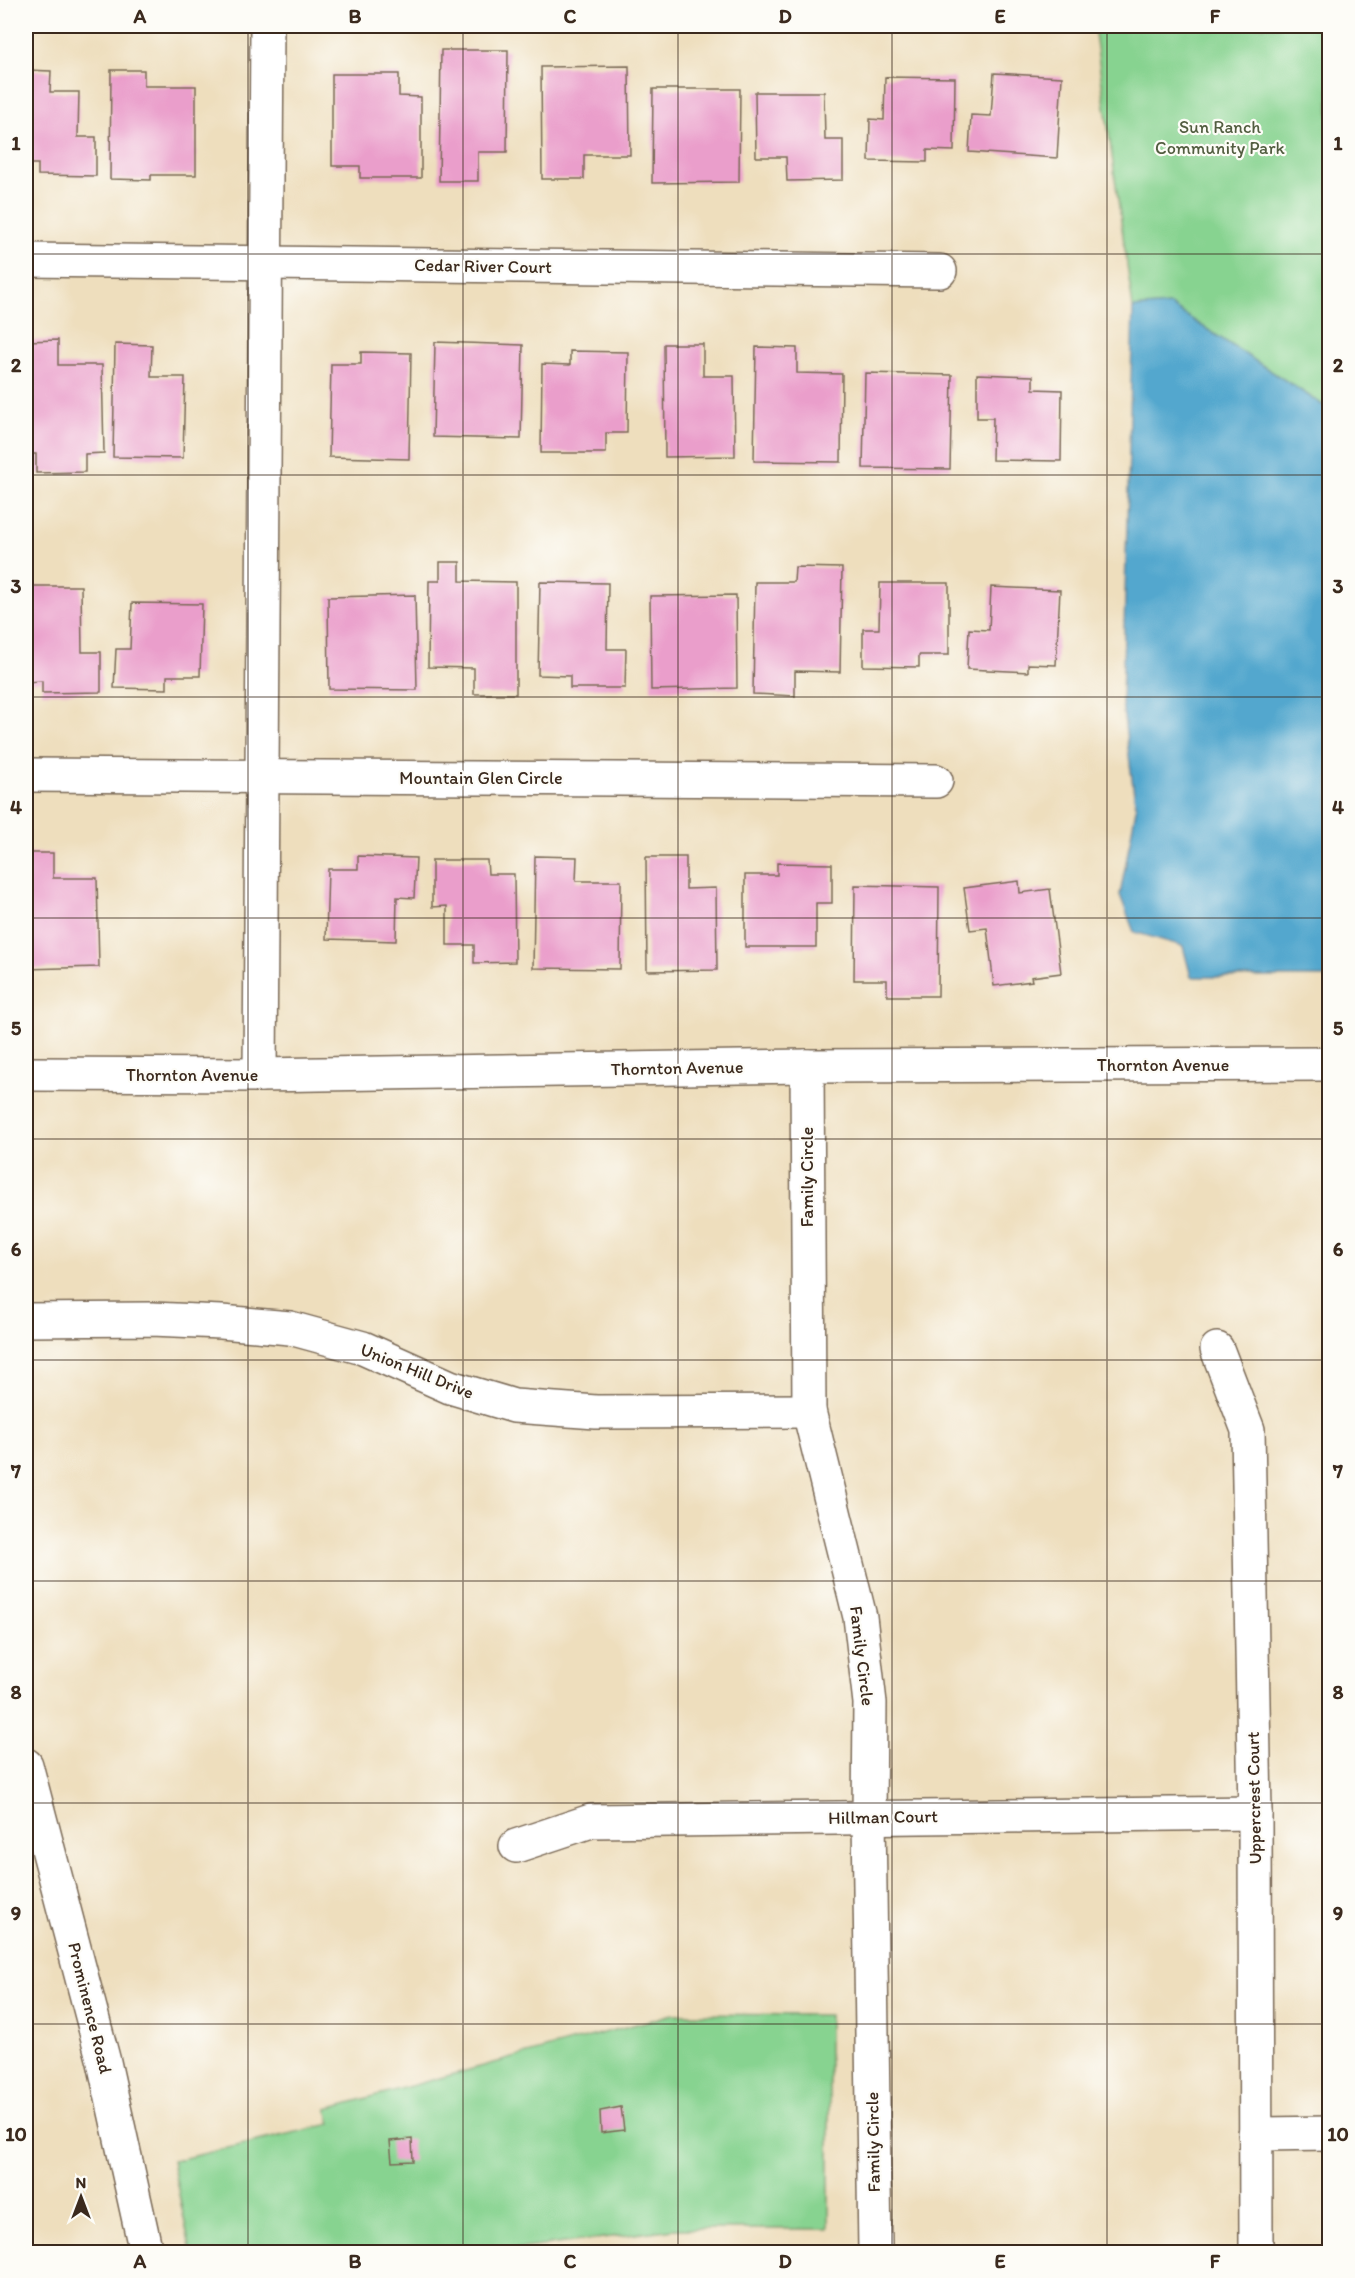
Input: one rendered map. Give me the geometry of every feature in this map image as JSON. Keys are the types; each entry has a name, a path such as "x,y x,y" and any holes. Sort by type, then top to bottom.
{"street":[{"path":"260,1075 267,26"},
{"name":"Cedar River Court","path":"26,260 940,271"},
{"name":"Mountain Glen Circle","path":"26,775 936,781"},
{"name":"Thornton Avenue","path":"26,1074 260,1075 807,1066 1329,1064"},
{"name":"Family Circle","path":"807,1066 808,1411 860,1617 870,1703 869,1817 875,2253"},
{"name":"Union Hill Drive","path":"26,1320 152,1319 290,1328 363,1348 450,1387 514,1406 596,1412 808,1411"},
{"name":"Uppercrest Court","path":"1217,1349 1248,1430 1255,1813 1256,2253"},
{"name":"Prominence Road","path":"26,1764 104,2062 146,2253"},
{"name":"Hillman Court","path":"516,1846 591,1821 1255,1813"},
{"path":"1255,2134 1329,2133"}],"green space":[{"name":"Sun Ranch Community Park","path":"1094,26 1329,26 1329,409 1170,305 1133,308"},
{"path":"673,2014 829,2015 829,2229 674,2229 494,2252 191,2252 172,2161 331,2124 327,2109"}],"water":[{"path":"1170,305 1329,409 1329,977 1191,977 1183,946 1134,932 1120,895 1136,809 1122,702 1133,308"}],"building":[{"path":"441,50 508,50 507,152 478,152 478,181 439,181"},
{"path":"629,66 630,155 584,155 584,179 542,179 541,67"},
{"path":"26,70 51,71 50,92 79,92 78,137 96,137 96,176 38,175 38,164 26,164"},
{"path":"111,70 144,70 144,86 196,86 196,175 151,175 151,180 110,179"},
{"path":"994,73 1062,77 1057,158 969,152 971,115 991,116"},
{"path":"332,74 399,74 399,96 421,97 421,178 360,178 360,166 332,166"},
{"path":"885,77 955,78 954,151 927,150 927,162 869,161 870,119 884,120"},
{"path":"653,89 740,89 739,182 652,183"},
{"path":"755,92 824,92 825,140 843,140 843,180 787,181 786,157 756,157"},
{"path":"58,340 58,365 102,365 104,453 85,454 85,472 36,473 36,454 26,454 26,341"},
{"path":"435,342 523,345 521,439 433,437"},
{"path":"115,344 152,345 151,377 185,377 183,458 113,457"},
{"path":"664,344 703,344 703,376 734,376 735,456 665,457"},
{"path":"756,347 797,348 797,373 842,374 841,462 754,461"},
{"path":"570,351 628,352 627,433 606,433 606,453 541,453 542,364 570,365"},
{"path":"361,352 411,353 409,459 329,457 331,364 361,364"},
{"path":"865,373 952,375 950,469 863,468"},
{"path":"977,374 1033,376 1033,389 1062,390 1061,461 992,460 993,418 977,418"},
{"path":"440,562 460,562 460,581 516,582 516,694 474,694 474,668 428,667 429,581 440,581"},
{"path":"795,567 842,568 840,672 795,671 795,696 753,694 755,582 794,582"},
{"path":"540,582 608,583 607,649 626,649 625,688 570,688 570,676 538,675"},
{"path":"880,583 949,583 949,655 919,655 919,667 863,666 863,629 879,629"},
{"path":"26,586 81,586 82,652 101,652 101,692 42,693 42,681 26,682"},
{"path":"991,587 1060,590 1056,665 1028,664 1028,672 967,669 969,629 989,630"},
{"path":"415,595 417,690 329,689 328,597"},
{"path":"736,595 737,688 651,690 650,596"},
{"path":"132,603 202,604 200,676 167,676 167,689 114,688 116,649 130,649"},
{"path":"26,853 53,853 53,878 97,878 99,967 26,969"},
{"path":"358,856 416,858 414,898 397,897 396,941 326,939 328,869 358,869"},
{"path":"535,856 577,857 576,881 621,881 620,969 533,968"},
{"path":"646,857 686,857 686,889 716,888 717,970 647,971"},
{"path":"432,860 487,860 488,874 514,874 515,962 474,963 474,945 447,945 447,906 432,907"},
{"path":"777,863 832,864 832,903 816,903 816,947 745,947 745,875 777,875"},
{"path":"1019,881 1020,893 1050,889 1061,973 1031,977 1032,981 994,986 987,928 970,930 964,888"},
{"path":"855,885 939,887 938,996 887,996 887,980 854,980"},
{"path":"621,2107 624,2130 601,2133 600,2111"},
{"path":"412,2139 413,2161 392,2162 390,2141"}]}
